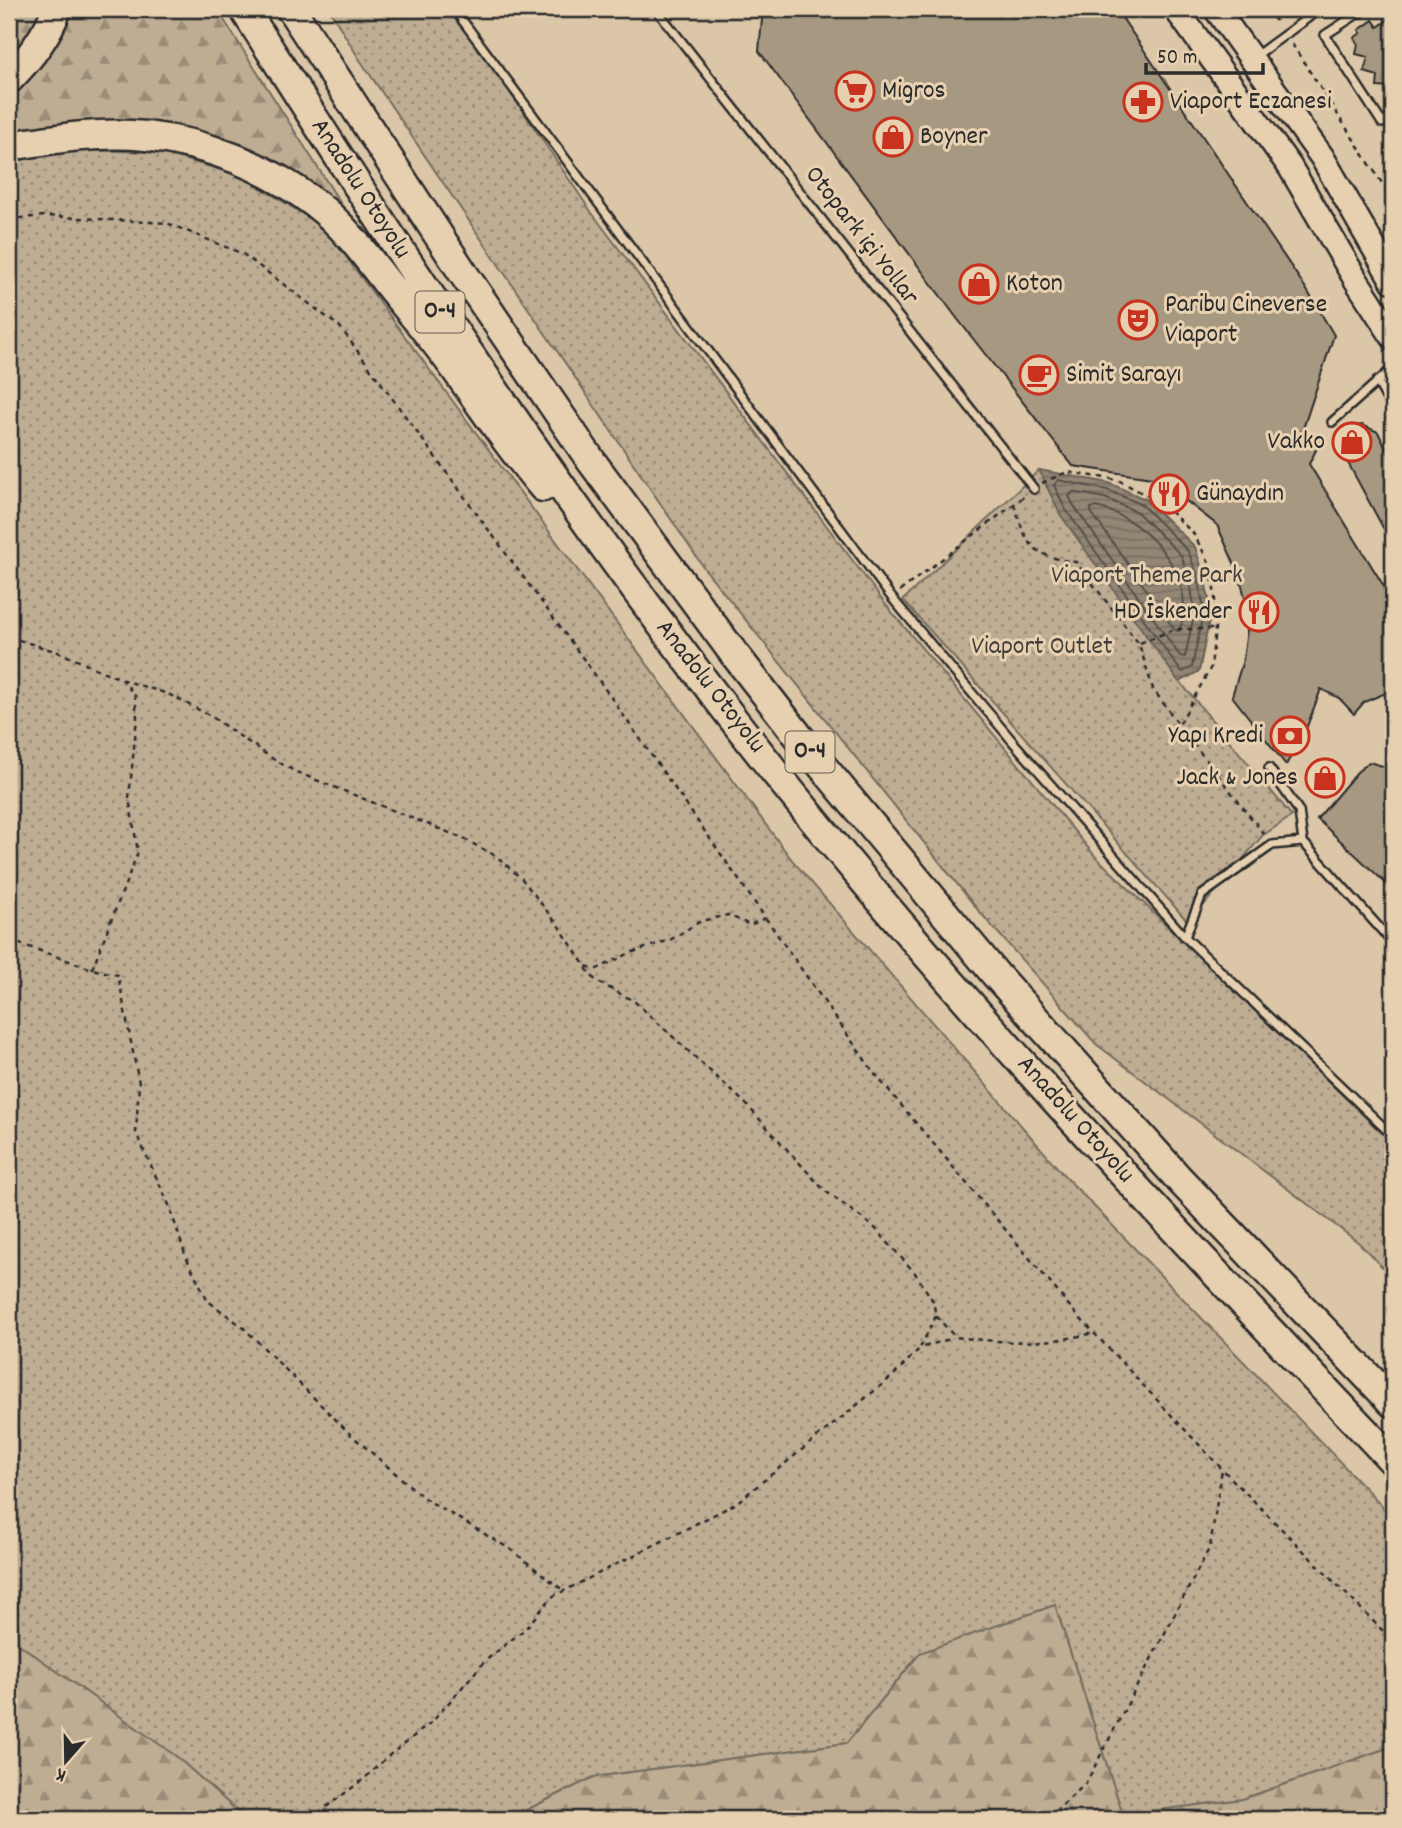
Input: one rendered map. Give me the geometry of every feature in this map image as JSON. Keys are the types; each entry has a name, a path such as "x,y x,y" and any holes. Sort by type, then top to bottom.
{"highway":[{"path":"9,79 24,65 40,43 57,9"},
{"name":"Anadolu Otoyolu","path":"244,9 441,314 648,608 775,771 922,948 1119,1171 1393,1461"},
{"name":"Anadolu Otoyolu","path":"291,9 465,276 592,463 818,761 996,975 1153,1150 1393,1403"},
{"path":"297,9 308,37"},
{"path":"9,146 88,135 144,136 188,142 236,158 284,182 319,206 365,254 422,326 512,451 648,608"}],"main road":[{"path":"1176,9 1290,167 1356,280 1393,337"},
{"path":"1216,9 1322,157 1393,281"}],"lane":[{"path":"454,9 892,598 1014,743 1185,937 1393,1136"},
{"name":"Otopark içi Yollar","path":"656,9 1034,489"},
{"path":"1252,58 1320,9"},
{"path":"1365,9 1325,34 1382,122 1393,116"},
{"path":"1332,422 1393,368"},
{"path":"1377,382 1393,410"},
{"path":"1269,768 1299,811 1303,842 1393,943"},
{"path":"1185,937 1202,895 1272,845 1303,842"}],"path":[{"path":"1267,9 1393,200"},
{"path":"9,219 45,216 167,223 243,254 340,327 598,679 875,1074 1094,1333 1222,1469 1393,1641"},
{"path":"892,598 1034,489 1067,472 1118,480 1161,503 1193,533 1210,564 1215,597 1211,667 1179,725"},
{"path":"1014,504 1025,539 1053,559 1076,562 1139,644 1153,689 1272,845"},
{"path":"1139,644 1175,629 1215,629"},
{"path":"9,637 58,652 124,680 168,694 209,715 296,772 460,837 496,856 522,879 561,929 596,981 634,1002 745,1103 824,1190 874,1227 915,1273 933,1301 936,1317 955,1337"},
{"path":"92,969 138,852 129,798 137,717 135,696 124,680"},
{"path":"585,966 597,969 630,953 670,940 701,921 728,915 750,925 765,918"},
{"path":"9,940 92,969 118,975 139,1083 136,1133 169,1205 186,1257 208,1301 243,1327 350,1434 414,1489 510,1549 564,1591"},
{"path":"310,1819 364,1779 432,1722 485,1661 524,1629 552,1597 735,1504 894,1375 920,1348 936,1317"},
{"path":"920,1348 955,1337 1009,1344 1061,1341 1094,1333"},
{"path":"1048,1819 1086,1783 1210,1547 1222,1469"}],"green space":[{"path":"9,9 44,9 35,27 9,62"},
{"path":"66,9 217,9 369,248 225,146 9,135 9,89"},
{"path":"329,9 449,9 467,29 592,213 886,605 1095,856 1393,1144 1393,1278 1359,1243 1096,1044 978,910 704,568 358,57"},
{"path":"76,150 158,152 242,176 324,227 792,860 1062,1173 1393,1517 1393,1746 1243,1799 1123,1815 1055,1605 920,1653 847,1743 594,1777 508,1819 246,1819 177,1757 9,1637 9,162"},
{"name":"Viaport Outlet","path":"1039,470 1146,499 1195,547 1211,610 1199,671 1180,682 1292,816 1262,836 1189,923 903,600"},
{"path":"1055,1605 1123,1815 1243,1799 1393,1746 1393,1819 508,1819 594,1777 847,1743 920,1653"},
{"path":"9,1637 177,1757 246,1819 9,1819"}],"water":[{"name":"Viaport Theme Park","path":"1039,470 1109,483 1145,499 1195,547 1211,610 1199,671 1179,682 1060,514"}],"building":[{"path":"763,9 1116,9 1305,287 1334,335 1302,432 1321,440 1309,464 1393,601 1393,690 1364,702 1354,714 1339,698 1321,689 1306,729 1286,765 1232,696 1243,660 1247,630 1246,602 1239,574 1217,525 1158,479 1073,466 956,317 759,51"},
{"path":"1393,16 1393,88 1377,87 1378,76 1364,72 1368,57 1356,54 1358,44 1354,38 1361,33 1359,30 1373,20 1378,27"},
{"path":"1362,425 1378,432 1393,463 1393,546 1341,450 1339,442 1345,430"},
{"path":"1369,762 1393,769 1393,890 1317,819 1357,772"}],"place":[{"name":"Migros","path":"855,91"},
{"name":"Viaport Eczanesi","path":"1143,102"},
{"name":"Boyner","path":"893,137"},
{"name":"Koton","path":"979,284"},
{"name":"Paribu Cineverse Viaport","path":"1138,320"},
{"name":"Simit Sarayı","path":"1039,375"},
{"name":"Vakko","path":"1352,442"},
{"name":"Günaydın","path":"1169,494"},
{"name":"HD İskender","path":"1259,612"},
{"name":"Yapı Kredi","path":"1290,736"},
{"name":"Jack & Jones","path":"1325,778"}]}
